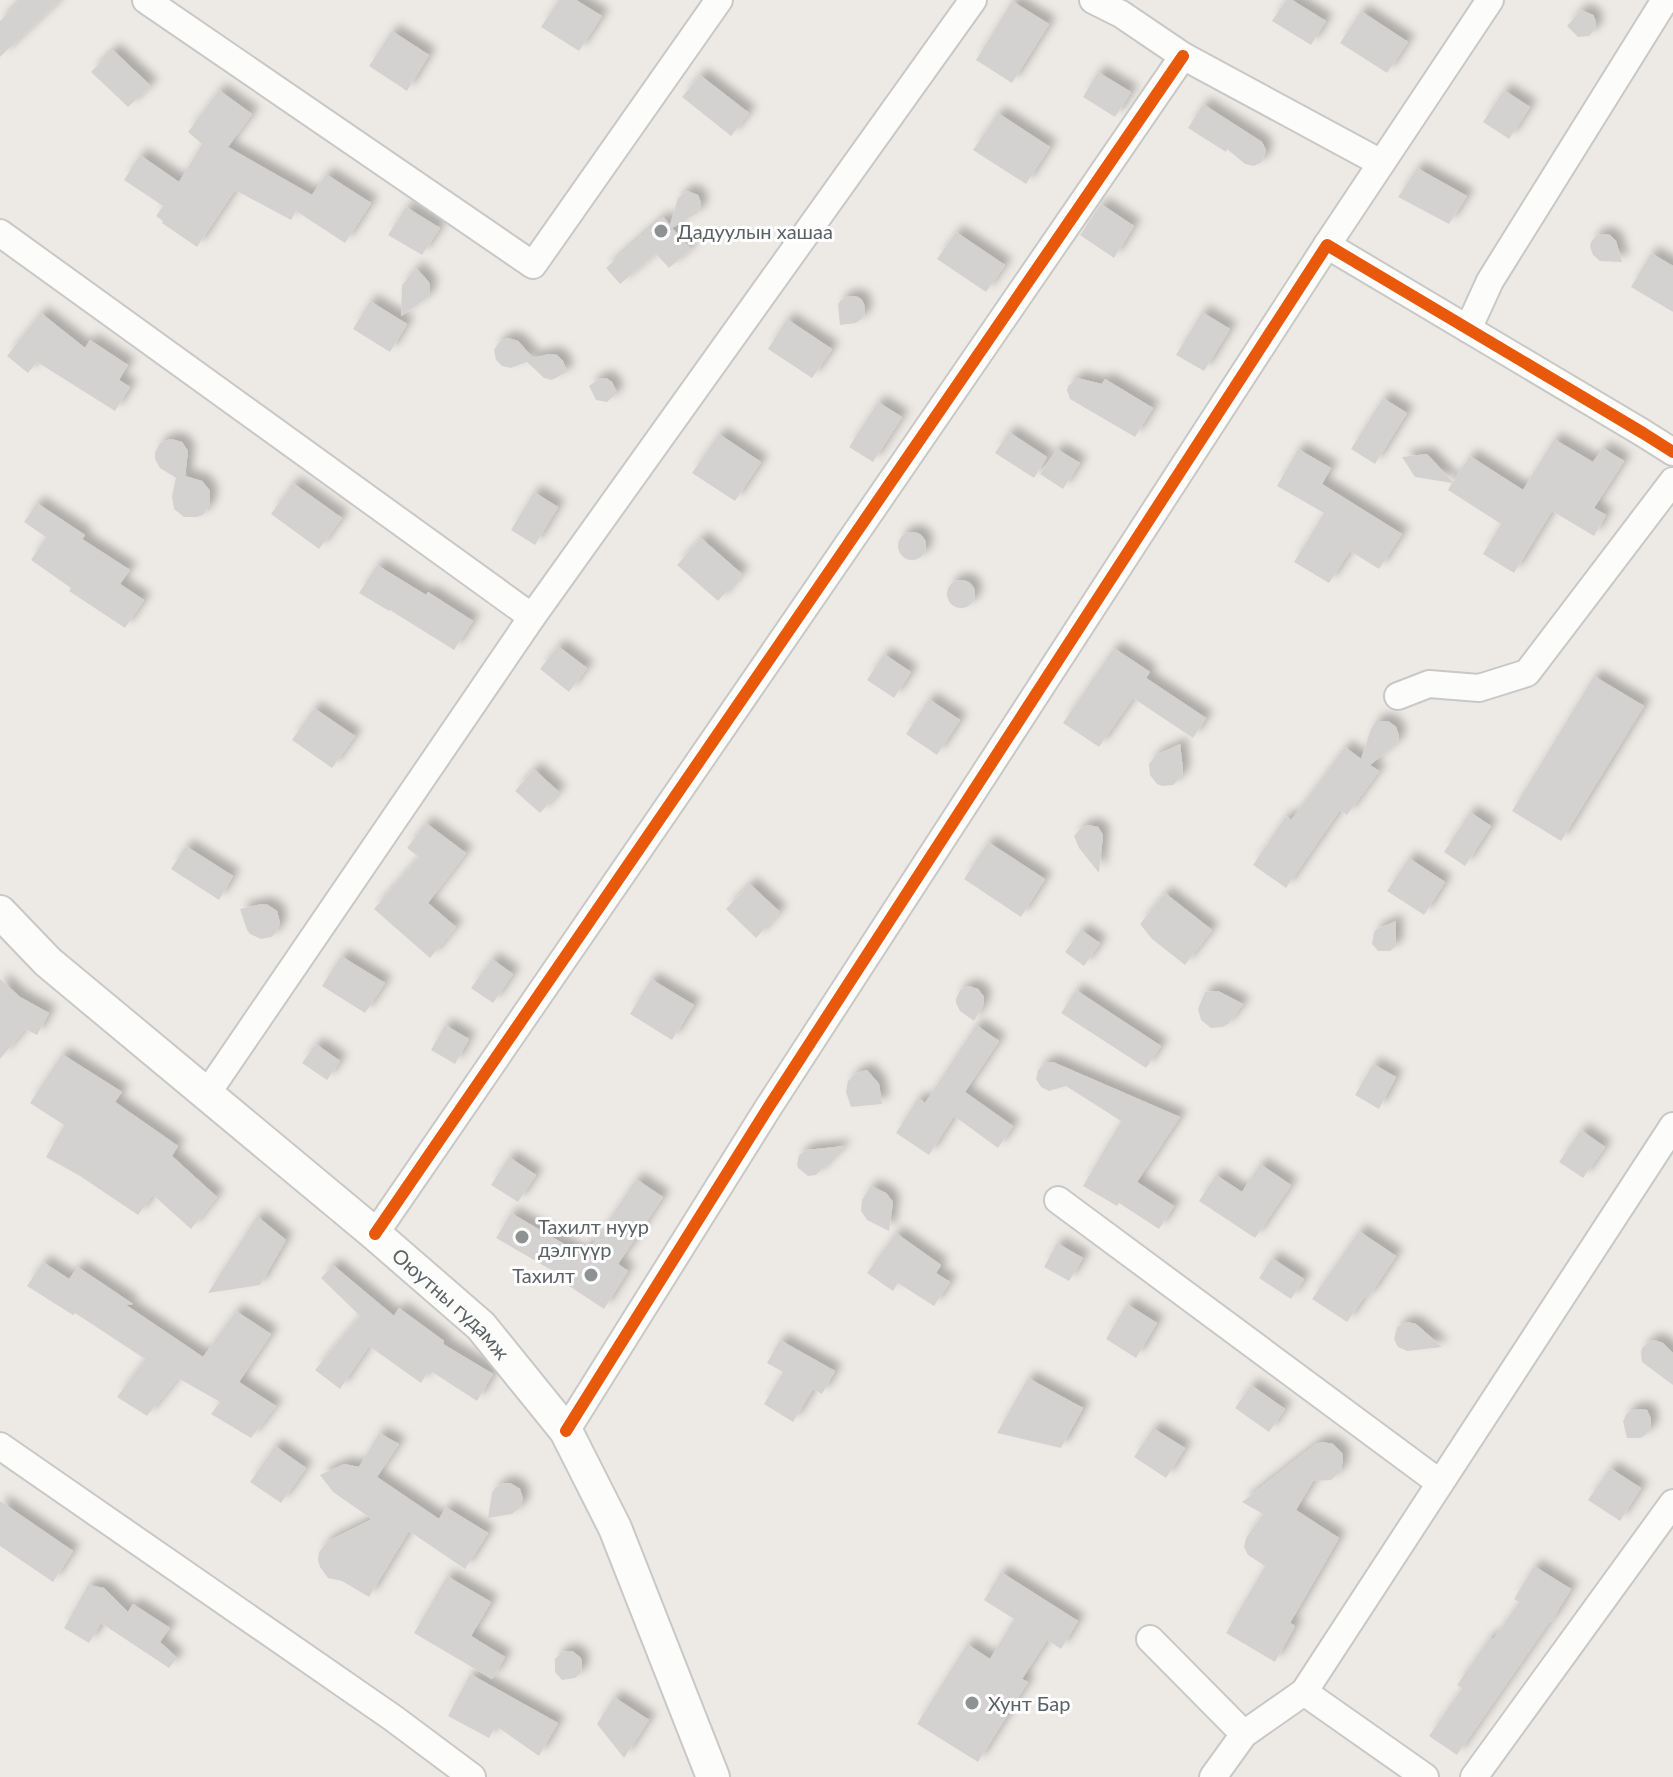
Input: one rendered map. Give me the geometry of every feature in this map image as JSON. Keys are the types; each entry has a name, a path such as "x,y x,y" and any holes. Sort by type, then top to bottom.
{"street":[{"path":"146,0 533,265 719,0"},
{"path":"206,1095 532,617 973,0"},
{"path":"1093,0 1126,7 1183,56 1381,163"},
{"path":"566,1431 768,1108 1327,245 1490,0"},
{"path":"1468,329 1490,281 1665,0"},
{"path":"375,1234 1183,56"},
{"path":"0,233 532,617"},
{"path":"1327,245 1673,452"},
{"path":"1398,696 1429,684 1479,688 1527,673 1673,481"},
{"name":"Оюутны гудамж","path":"0,912 48,962 481,1326 566,1431 615,1528 713,1777"},
{"path":"1213,1777 1244,1734 1304,1692 1673,1126"},
{"path":"1058,1200 1440,1483"},
{"path":"0,1446 393,1718 472,1777"},
{"path":"1474,1777 1673,1503"},
{"path":"1150,1639 1244,1734"},
{"path":"1304,1692 1414,1774"}],"building":[{"path":"21,0 60,0 0,57 0,21"},
{"path":"559,0 576,0 602,16 579,51 541,27"},
{"path":"1286,0 1292,0 1326,21 1311,45 1272,21"},
{"path":"1012,1 1049,24 1012,83 976,60"},
{"path":"1581,10 1595,19 1596,28 1589,36 1578,37 1567,26"},
{"path":"1361,11 1408,42 1387,73 1340,43"},
{"path":"392,31 429,55 407,91 369,66"},
{"path":"113,50 151,86 128,107 91,72"},
{"path":"1098,72 1131,92 1115,117 1083,97"},
{"path":"700,75 749,113 731,136 682,97"},
{"path":"219,90 252,114 228,147 312,195 326,174 371,203 345,243 296,211 291,220 235,190 197,247 156,216 163,206 124,180 140,155 179,182 202,144 188,132"},
{"path":"1504,90 1530,107 1509,139 1483,122"},
{"path":"1203,104 1262,142 1266,150 1262,162 1254,166 1245,164 1227,149 1226,152 1188,128"},
{"path":"998,113 1050,147 1026,184 973,150"},
{"path":"1417,168 1467,196 1449,224 1398,197"},
{"path":"687,191 698,195 701,203 699,212 672,228 691,249 669,268 656,254 620,284 606,268 663,217 670,225 678,198"},
{"path":"1101,204 1134,226 1114,258 1080,235"},
{"path":"406,207 440,228 422,255 388,235"},
{"path":"956,232 1005,265 986,292 937,259"},
{"path":"1602,234 1610,235 1616,241 1622,262 1600,261 1593,255 1591,242"},
{"path":"1651,253 1673,266 1673,312 1631,287"},
{"path":"416,268 430,285 429,294 401,316 402,285"},
{"path":"849,296 862,300 865,313 856,323 840,325 838,304"},
{"path":"370,301 407,324 390,352 353,329"},
{"path":"1202,312 1230,329 1204,371 1176,355"},
{"path":"41,313 85,348 90,340 128,365 119,380 130,387 115,411 37,362 28,373 7,356"},
{"path":"787,319 832,349 812,378 768,349"},
{"path":"508,338 518,341 533,358 557,355 567,372 552,380 544,378 527,362 511,368 502,366 496,360 494,350 499,342"},
{"path":"600,378 612,382 617,393 607,402 596,400 589,386"},
{"path":"1077,378 1102,384 1105,379 1153,408 1135,437 1070,399 1068,386"},
{"path":"1383,398 1407,413 1375,464 1351,449"},
{"path":"878,402 902,417 873,462 849,447"},
{"path":"1009,432 1047,457 1034,478 995,453"},
{"path":"719,434 761,462 735,501 692,473"},
{"path":"171,439 182,442 188,451 185,476 202,481 210,491 210,504 203,515 184,517 174,509 172,496 176,478 160,468 155,459 160,443"},
{"path":"1554,439 1593,462 1603,448 1624,461 1594,508 1606,515 1594,536 1552,511 1514,573 1483,554 1501,524 1448,490 1452,483 1415,477 1402,457 1427,454 1453,482 1470,456 1523,490"},
{"path":"1057,449 1080,463 1063,489 1040,474"},
{"path":"1298,449 1331,468 1322,484 1402,534 1379,569 1350,551 1329,583 1294,562 1324,513 1277,486"},
{"path":"293,483 342,518 319,549 271,514"},
{"path":"534,492 558,507 535,545 511,530"},
{"path":"37,503 85,535 82,539 130,570 120,584 144,600 125,628 69,591 71,588 31,560 46,537 24,522"},
{"path":"912,532 922,536 926,546 922,556 912,560 902,556 898,546 902,536"},
{"path":"701,538 742,574 718,601 677,565"},
{"path":"377,565 473,621 454,650 359,593"},
{"path":"961,580 971,584 975,594 971,604 961,608 951,604 947,594 951,584"},
{"path":"558,646 587,668 569,692 540,669"},
{"path":"1114,648 1150,672 1146,678 1206,718 1193,738 1133,698 1099,747 1063,723"},
{"path":"884,654 911,672 894,698 867,680"},
{"path":"1594,676 1644,706 1561,841 1512,811"},
{"path":"929,699 960,720 937,755 906,734"},
{"path":"314,708 355,736 332,768 292,740"},
{"path":"1376,721 1388,721 1396,727 1398,741 1370,765 1379,771 1347,815 1340,810 1286,888 1253,865 1286,816 1291,820 1345,747 1361,759"},
{"path":"1180,744 1182,776 1173,785 1157,784 1150,775 1149,764 1156,755"},
{"path":"534,769 559,792 540,813 515,791"},
{"path":"1470,812 1491,826 1465,866 1444,852"},
{"path":"426,823 466,853 428,903 456,927 430,958 374,909 419,857 407,848"},
{"path":"1088,825 1098,827 1103,835 1099,873 1079,848 1074,836"},
{"path":"988,842 1045,879 1021,917 964,879"},
{"path":"186,846 233,876 219,900 171,869"},
{"path":"1409,858 1445,882 1424,915 1387,891"},
{"path":"750,884 780,912 756,938 726,909"},
{"path":"1165,893 1212,930 1185,965 1152,939 1140,924"},
{"path":"262,904 277,911 280,923 276,933 261,939 247,930 240,909"},
{"path":"1396,921 1396,946 1390,951 1378,951 1372,944 1374,932"},
{"path":"1081,930 1100,943 1084,966 1065,952"},
{"path":"341,956 385,983 365,1013 322,986"},
{"path":"492,959 513,974 493,1003 471,988"},
{"path":"0,979 20,997 49,1013 37,1035 25,1029 0,1059"},
{"path":"651,979 694,1005 672,1040 630,1014"},
{"path":"969,986 978,989 984,997 983,1006 974,1021 960,1011 956,1003 960,990"},
{"path":"1076,990 1161,1046 1146,1068 1061,1013"},
{"path":"1218,991 1243,1004 1229,1023 1211,1028 1201,1020 1198,1009 1205,992"},
{"path":"445,1025 469,1039 455,1064 431,1050"},
{"path":"976,1025 999,1041 965,1092 1013,1126 998,1148 954,1116 929,1155 896,1133 918,1098 925,1103"},
{"path":"316,1044 340,1061 327,1080 302,1063"},
{"path":"62,1054 122,1092 115,1102 178,1146 172,1156 217,1197 191,1229 153,1195 138,1215 46,1157 64,1125 30,1103"},
{"path":"1053,1062 1180,1117 1137,1182 1174,1206 1159,1229 1119,1203 1117,1206 1083,1186 1121,1121 1066,1086 1049,1091 1041,1087 1036,1079 1038,1070 1045,1063"},
{"path":"1373,1064 1396,1077 1379,1109 1355,1095"},
{"path":"867,1070 879,1084 882,1104 851,1107 846,1092 848,1081 856,1073"},
{"path":"1581,1130 1605,1147 1583,1178 1559,1162"},
{"path":"845,1146 816,1175 808,1176 798,1168 799,1155 807,1150"},
{"path":"509,1157 536,1175 518,1202 491,1185"},
{"path":"1260,1164 1291,1185 1255,1238 1199,1201 1216,1175 1242,1192"},
{"path":"636,1179 663,1197 618,1264 628,1271 604,1309 563,1282 565,1278 496,1238 511,1213 581,1254 587,1244 591,1247"},
{"path":"871,1186 886,1193 893,1202 889,1231 867,1220 861,1211 862,1200"},
{"path":"257,1216 286,1240 260,1285 208,1293"},
{"path":"1359,1231 1396,1256 1368,1298 1365,1296 1347,1322 1312,1299"},
{"path":"896,1233 941,1265 936,1273 950,1282 934,1306 898,1283 893,1291 867,1273"},
{"path":"1057,1243 1083,1258 1069,1281 1044,1267"},
{"path":"1272,1258 1304,1279 1291,1299 1259,1278"},
{"path":"43,1262 69,1279 78,1267 133,1304 126,1305 203,1357 236,1311 271,1334 239,1382 276,1406 251,1438 211,1414 220,1402 178,1378 147,1416 117,1397 145,1359 27,1286"},
{"path":"333,1265 394,1316 399,1308 444,1341 443,1344 493,1374 477,1401 429,1370 421,1383 369,1346 340,1389 315,1370 360,1316 321,1278"},
{"path":"1127,1304 1157,1323 1136,1358 1106,1339"},
{"path":"1407,1322 1416,1324 1442,1347 1407,1351 1398,1347 1394,1339 1397,1327"},
{"path":"780,1340 835,1371 822,1394 813,1389 793,1422 764,1404 783,1372 767,1363"},
{"path":"1654,1340 1663,1343 1673,1353 1673,1385 1642,1362 1642,1348"},
{"path":"1028,1378 1083,1408 1061,1448 997,1433"},
{"path":"1251,1385 1285,1409 1269,1432 1235,1408"},
{"path":"1636,1409 1647,1410 1651,1429 1640,1438 1627,1438 1623,1421 1627,1413"},
{"path":"1153,1428 1185,1448 1166,1478 1134,1457"},
{"path":"379,1433 399,1444 377,1477 439,1519 446,1507 488,1533 465,1569 409,1531 369,1597 342,1581 328,1578 320,1567 319,1552 328,1541 372,1519 333,1492 320,1475 344,1464 359,1467"},
{"path":"1322,1442 1333,1444 1342,1453 1341,1471 1331,1480 1313,1481 1296,1510 1339,1538 1290,1623 1295,1626 1275,1662 1226,1633 1265,1566 1248,1555 1244,1547 1246,1538 1263,1514 1242,1502"},
{"path":"275,1446 306,1468 281,1503 250,1482"},
{"path":"1610,1468 1641,1488 1620,1521 1588,1500"},
{"path":"504,1483 520,1489 523,1499 520,1508 512,1514 488,1518 492,1493"},
{"path":"0,1501 73,1551 53,1582 0,1546"},
{"path":"1534,1566 1571,1589 1457,1755 1429,1736 1462,1688 1457,1685 1519,1602 1514,1599"},
{"name":"Хунт Бар","path":"1001,1572 1078,1621 1061,1649 1047,1640 1022,1679 1028,1682 978,1762 917,1724 967,1644 990,1659 1014,1619 984,1600"},
{"path":"447,1576 491,1602 471,1636 505,1657 492,1679 414,1633"},
{"path":"88,1585 104,1588 128,1612 133,1604 170,1628 160,1642 177,1658 169,1668 101,1623 89,1643 64,1628"},
{"path":"572,1651 582,1661 581,1673 575,1678 562,1680 555,1672 555,1659 562,1652"},
{"path":"470,1674 558,1723 539,1756 496,1726 489,1738 448,1716"},
{"path":"614,1697 649,1720 624,1758 597,1724"}],"cycle path":[{"path":"375,1234 1183,56"},
{"path":"566,1431 768,1108 1327,245 1673,452"}],"place":[{"name":"Дадуулын хашаа","path":"661,231"},
{"name":"Тахилт нуур дэлгүүр","path":"522,1237"},
{"name":"Тахилт","path":"591,1275"},
{"name":"Хунт Бар","path":"972,1703"}]}
